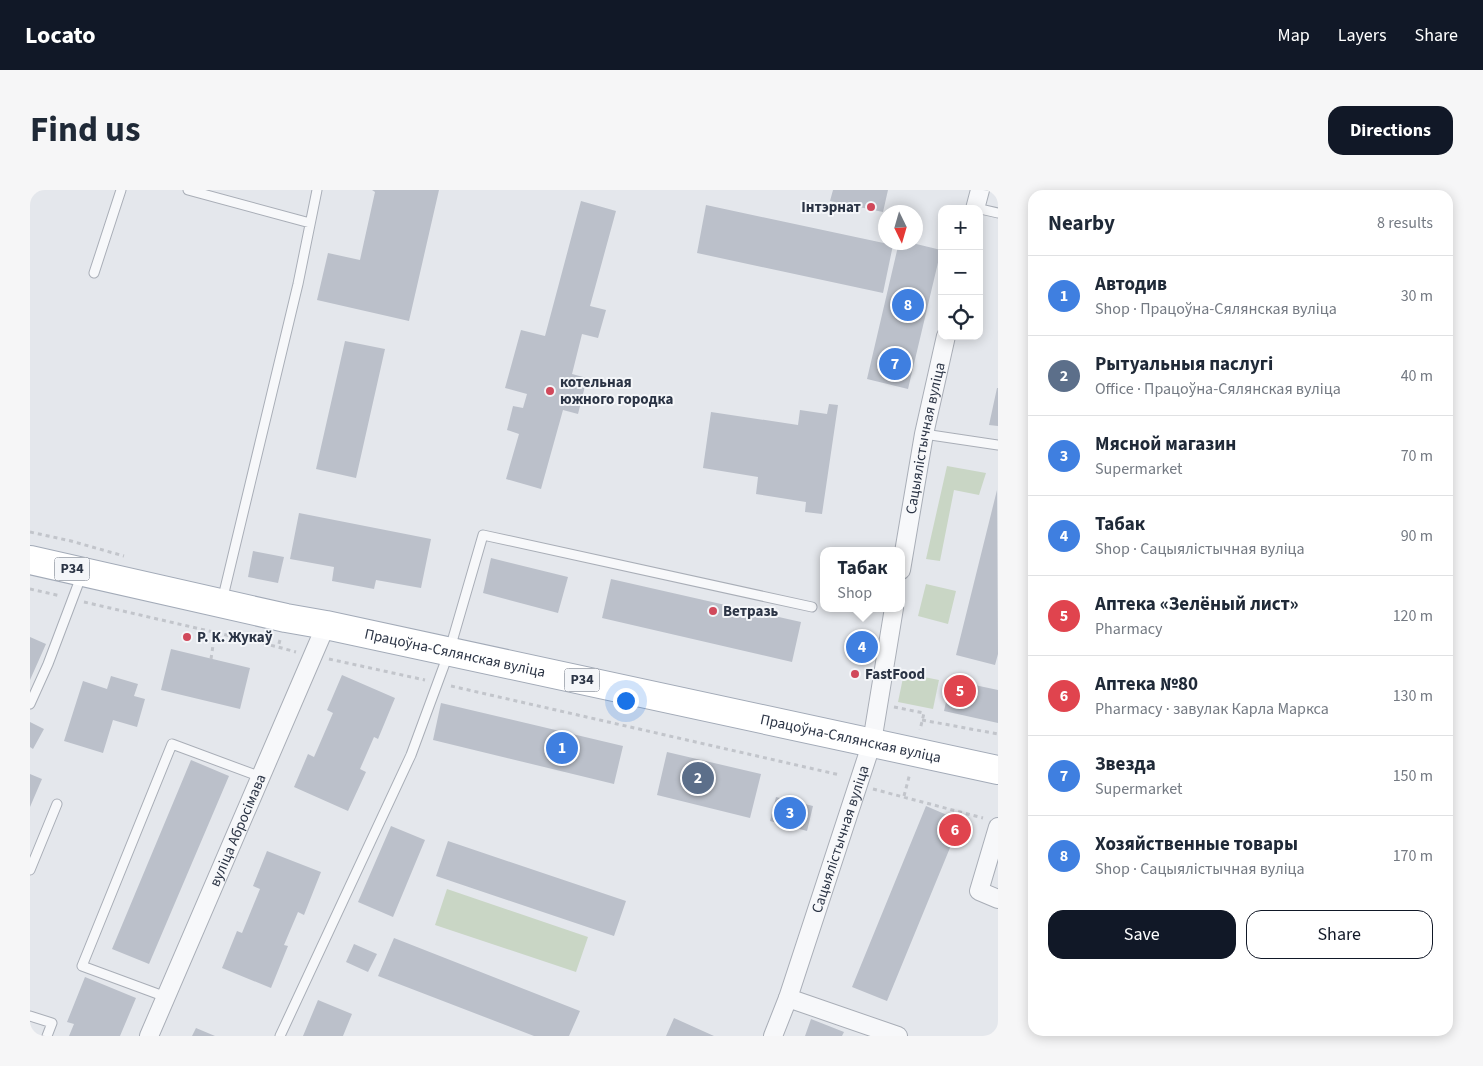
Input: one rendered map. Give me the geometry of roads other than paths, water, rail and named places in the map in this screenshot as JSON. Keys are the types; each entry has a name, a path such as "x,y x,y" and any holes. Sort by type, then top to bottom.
{"main road":[{"name":"Працоўна-Сялянская вуліца","path":"30,560 286,618 326,625 998,770"}],"street":[{"path":"976,205 980,190"},
{"name":"Сацыялістычная вуліца","path":"905,547 924,434 945,340"},
{"name":"Сацыялістычная вуліца","path":"773,1036 788,998 872,742 893,612"},
{"name":"вуліца Абросімава","path":"149,1036 326,625"},
{"path":"993,824 979,891 998,899"},
{"path":"788,998 898,1036"}],"lane":[{"path":"94,273 121,190"},
{"path":"188,190 310,223"},
{"path":"222,602 298,284 317,190"},
{"path":"983,210 998,213"},
{"path":"924,434 998,445"},
{"path":"280,1036 411,756 449,652 483,535 812,606"},
{"path":"30,704 48,664 83,572"},
{"path":"166,997 82,966 172,744 260,777"},
{"path":"30,870 57,804"},
{"path":"30,1016 52,1023 47,1036"}],"place":[{"name":"Інтэрнат","path":"871,207"},
{"name":"Хозяйственные товары","path":"908,305"},
{"name":"Звезда","path":"895,364"},
{"name":"котельная южного городка","path":"550,391"},
{"name":"Ветразь","path":"713,611"},
{"name":"Р. К. Жукаў","path":"187,637"},
{"name":"Табак","path":"862,647"},
{"name":"FastFood","path":"855,674"},
{"name":"Аптека «Зелёный лист»","path":"960,691"},
{"name":"Автодив","path":"562,748"},
{"name":"Рытуальныя паслугі","path":"698,778"},
{"name":"Мясной магазин","path":"790,813"},
{"name":"Аптека №80","path":"955,830"}]}
